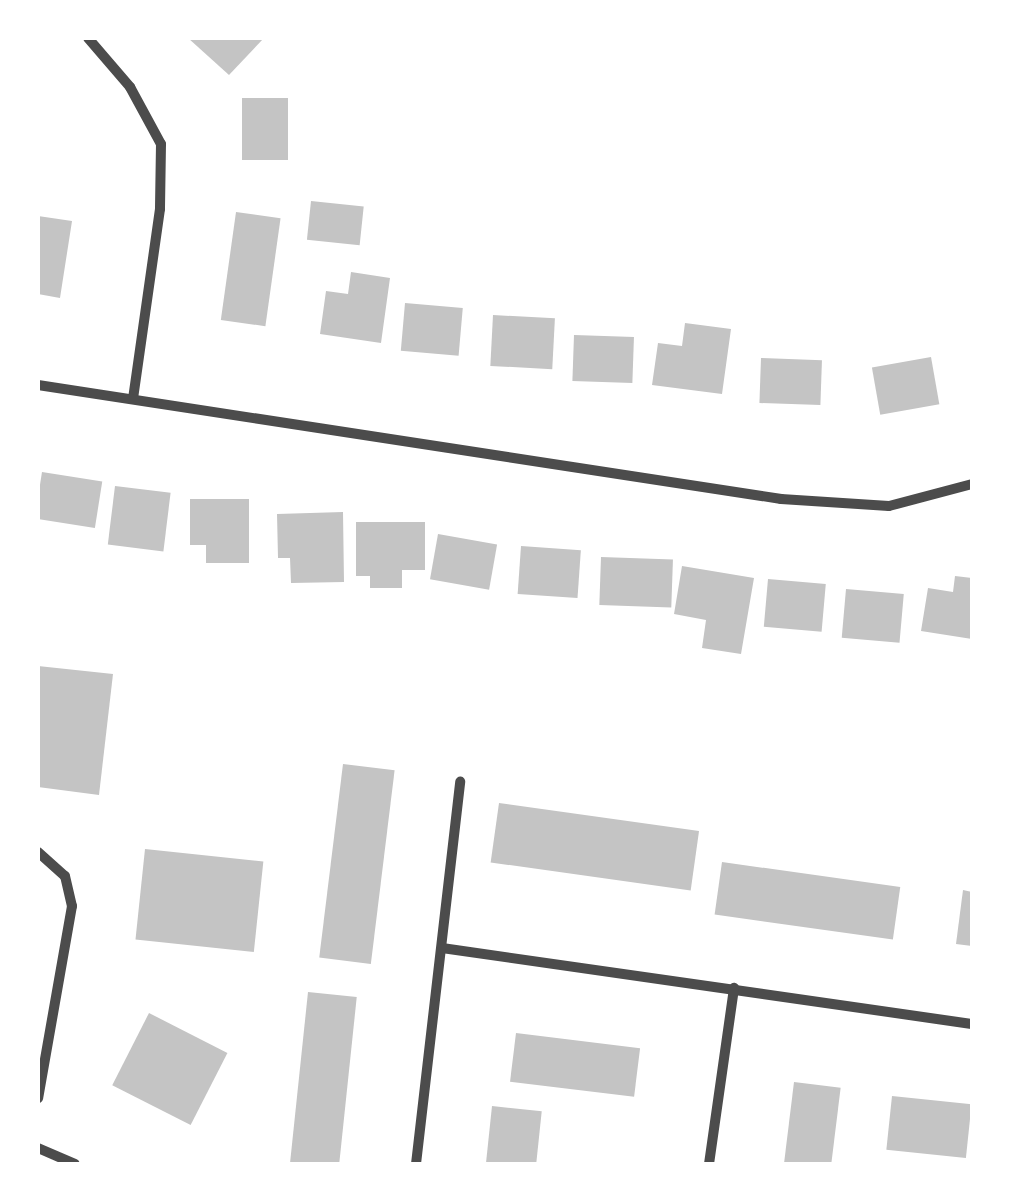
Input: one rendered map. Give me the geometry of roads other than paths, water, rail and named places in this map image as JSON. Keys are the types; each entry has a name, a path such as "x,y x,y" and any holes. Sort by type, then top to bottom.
{"street":[{"path":"88,38 130,86 160,144 160,209 132,398"},
{"path":"38,385 781,499 889,506 972,484"},
{"path":"416,1164 460,782"},
{"path":"38,852 65,876 72,906 38,1098"},
{"path":"442,948 972,1024"},
{"path":"709,1164 734,988"},
{"path":"38,1148 75,1164"}]}
